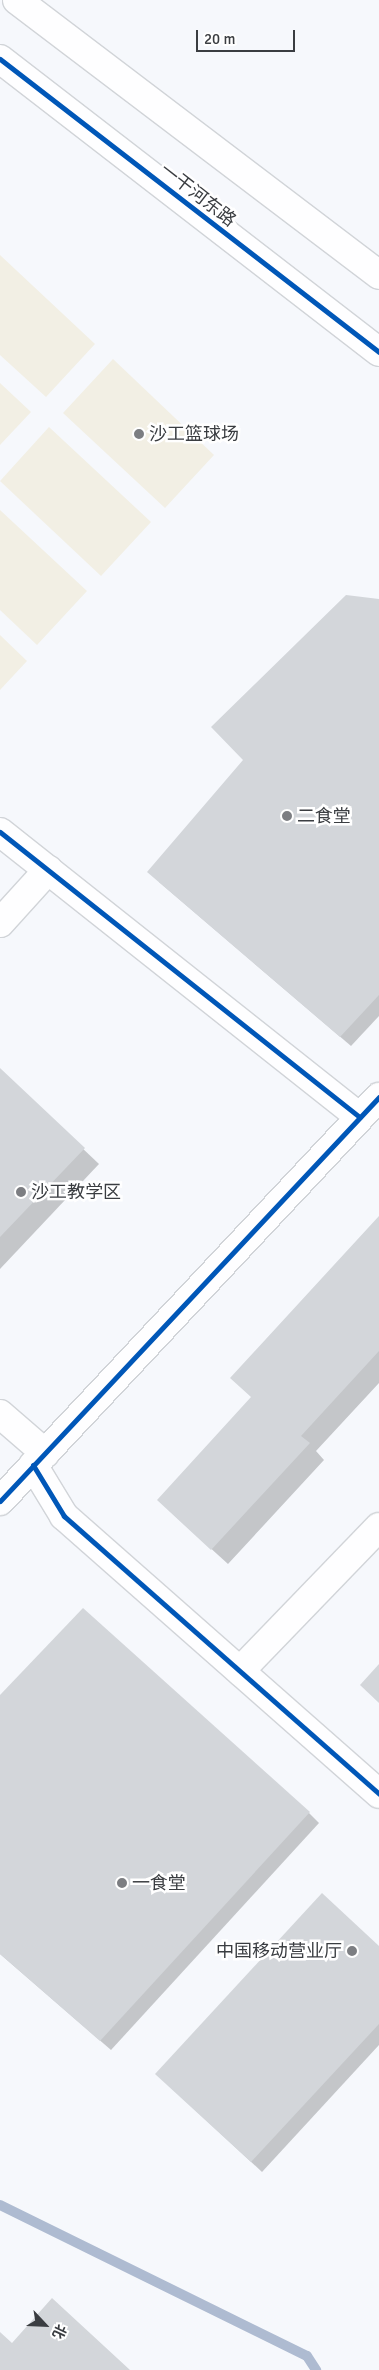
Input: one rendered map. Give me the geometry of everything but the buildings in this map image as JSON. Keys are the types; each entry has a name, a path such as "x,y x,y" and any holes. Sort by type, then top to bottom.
{"street":[{"path":"17,0 379,275"},
{"name":"一干河东路","path":"0,59 379,352"},
{"path":"0,832 360,1117"},
{"path":"0,923 48,870"},
{"path":"0,1501 379,1096"},
{"path":"0,1414 39,1460 64,1516 379,1794"},
{"path":"240,1671 379,1527"}],"shaded area":[{"path":"0,255 95,344 46,397 0,355"},
{"name":"沙工篮球场","path":"113,359 214,455 165,508 63,413"},
{"path":"0,383 31,412 0,445"},
{"path":"49,427 151,522 101,576 0,481"},
{"path":"0,510 87,591 37,645 0,610"},
{"path":"0,635 27,661 0,690"}],"waterway":[{"path":"0,2205 307,2356 316,2370"}],"cycle path":[{"path":"0,59 379,352"},
{"path":"0,832 360,1117"},
{"path":"0,1501 379,1097"},
{"path":"33,1465 64,1516 379,1794"}],"place":[{"name":"沙工篮球场","path":"139,434"},
{"name":"二食堂","path":"287,816"},
{"name":"沙工教学区","path":"21,1192"},
{"name":"一食堂","path":"122,1883"},
{"name":"中国移动营业厅","path":"352,1951"}]}
